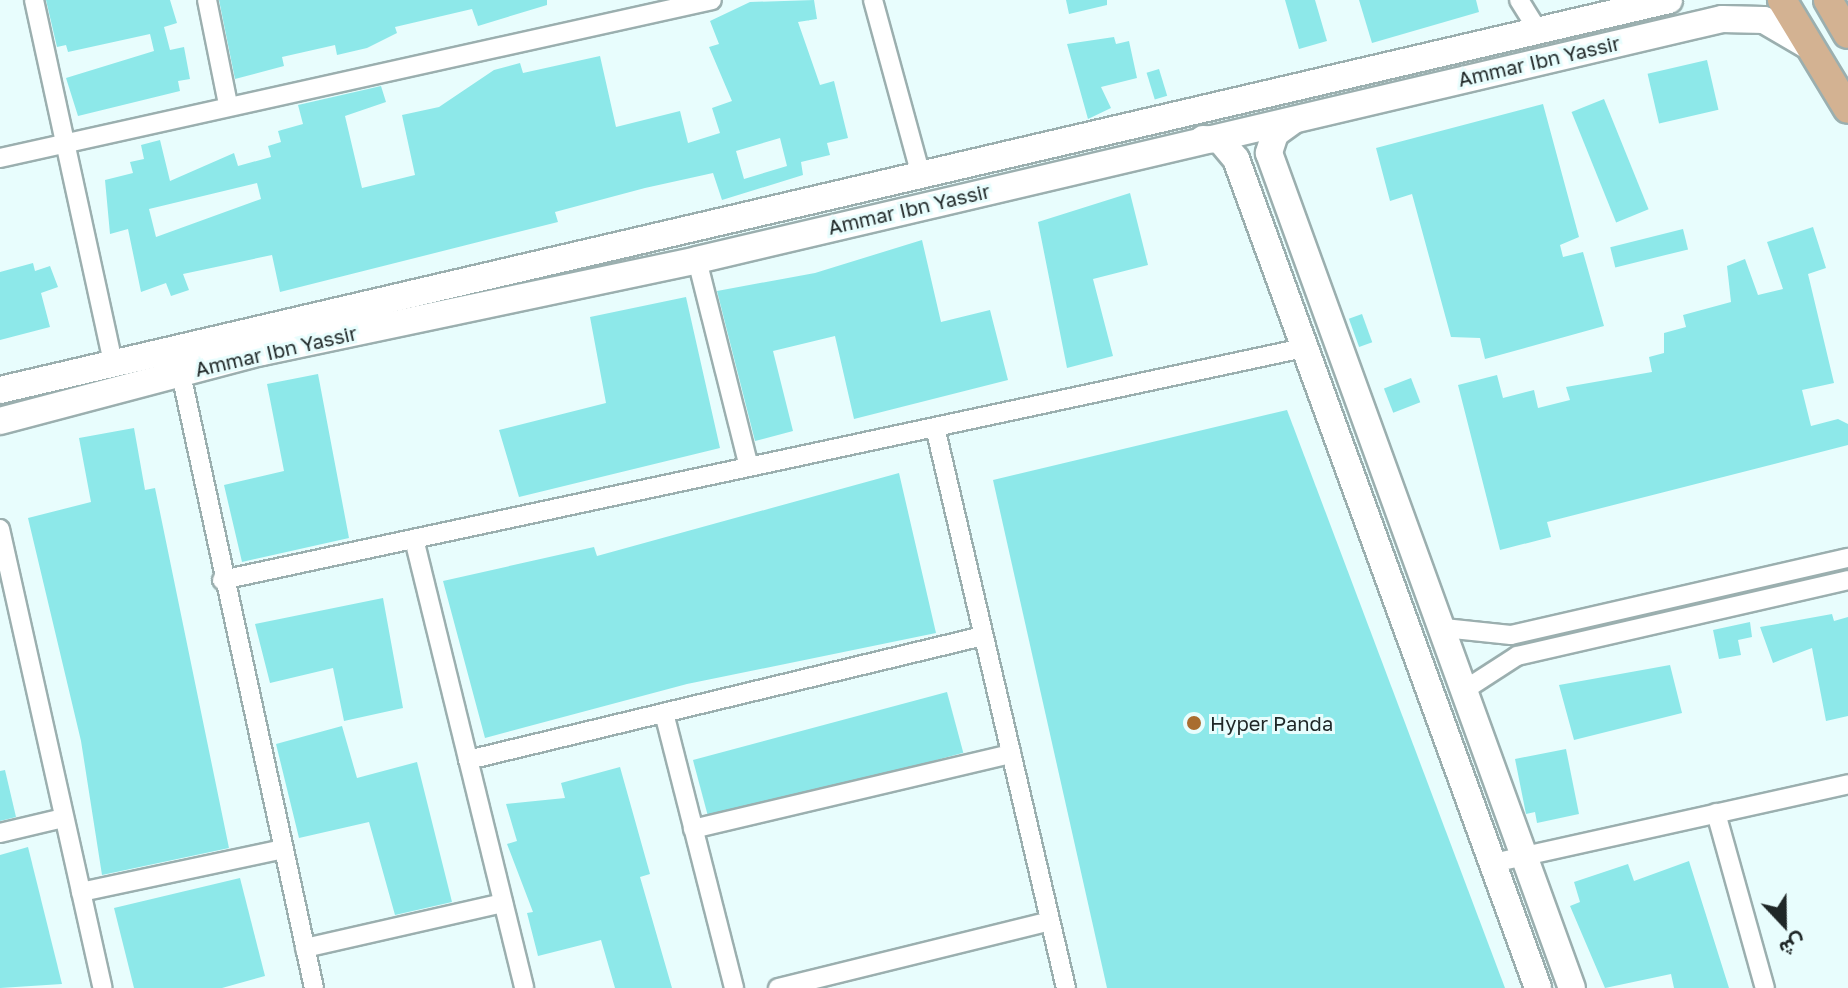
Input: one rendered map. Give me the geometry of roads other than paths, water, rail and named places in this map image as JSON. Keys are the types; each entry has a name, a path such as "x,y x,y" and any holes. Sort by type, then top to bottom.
{"main road":[{"path":"1782,0 1848,109"},
{"path":"1828,0 1848,34"}],"street":[{"path":"34,0 113,361"},
{"path":"207,0 228,104"},
{"path":"0,158 228,104 712,0"},
{"path":"873,0 920,172"},
{"path":"1384,97 1445,71 1530,51 1538,31 1519,0"},
{"name":"Ammar Ibn Yassir","path":"0,390 920,172 1669,0"},
{"name":"Ammar Ibn Yassir","path":"0,421 181,374 697,260 1722,19 1764,20 1811,48"},
{"path":"1297,118 1275,134 1269,153 1444,628 1572,988"},
{"path":"1203,139 1220,140 1236,159 1308,347 1538,988"},
{"path":"697,260 749,467"},
{"path":"222,580 1308,347"},
{"path":"181,374 222,580 314,988"},
{"path":"935,427 1066,988"},
{"path":"0,529 9,629 63,818 103,988"},
{"path":"414,539 524,988"},
{"path":"1444,628 1511,635 1848,558"},
{"path":"1466,689 1517,656 1848,580"},
{"path":"468,760 983,636"},
{"path":"664,713 734,988"},
{"path":"693,829 1011,754"},
{"path":"1493,863 1848,784"},
{"path":"1716,813 1765,988"},
{"path":"0,833 63,818"},
{"path":"81,892 283,849"},
{"path":"305,948 503,903"},
{"path":"778,988 1050,921"}],"place":[{"name":"Hyper Panda","path":"1194,723"}]}
